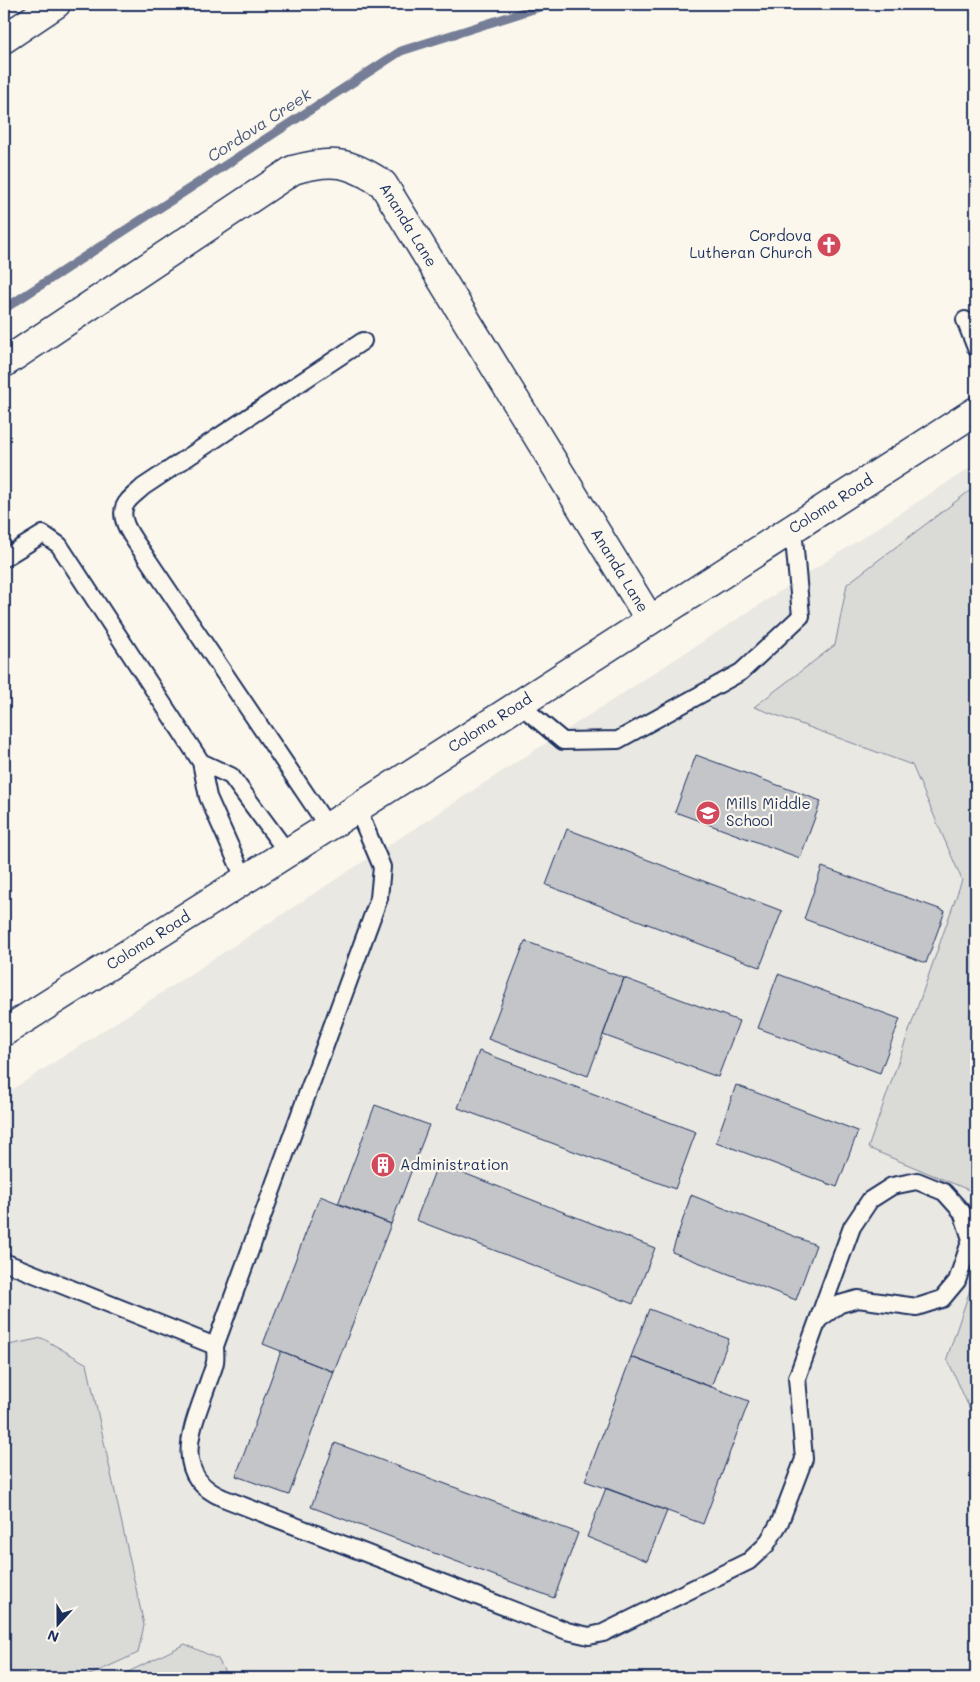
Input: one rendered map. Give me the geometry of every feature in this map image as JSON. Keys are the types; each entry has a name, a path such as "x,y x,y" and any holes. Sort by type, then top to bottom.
{"main road":[{"path":"4,39 56,4"},
{"name":"Ananda Lane","path":"4,364 293,170 318,163 343,164 365,172 382,184 650,620"},
{"name":"Coloma Road","path":"4,1032 328,827 976,411"}],"lane":[{"path":"965,320 976,348"},
{"path":"328,827 146,557 124,521 122,512 127,502 143,487 363,341"},
{"path":"519,704 563,741 618,740 741,672 801,616 793,528"},
{"path":"4,558 43,534 59,545 201,762 208,797 245,880"},
{"path":"201,762 231,776 287,852"},
{"path":"357,808 382,867 379,898 215,1346 215,1361 190,1438 190,1458 194,1476 210,1492 567,1631 589,1636 603,1633 748,1560 766,1545 780,1522 804,1459 797,1378 818,1320 852,1227 870,1200 892,1186 917,1181 944,1192 962,1212 971,1239 957,1281 942,1299 917,1307 858,1299 840,1304 818,1320"},
{"path":"4,1262 215,1346"}],"shaded area":[{"name":"Mills Middle School","path":"976,464 976,1678 4,1678 4,1095"},
{"path":"976,486 976,1193 868,1148 962,880 912,765 754,707 835,645 847,584"},
{"path":"976,1272 976,1423 947,1358"},
{"path":"42,1338 87,1364 144,1625 138,1653 83,1678 4,1678 4,1346"},
{"path":"185,1644 218,1659 228,1678 116,1678"}],"building":[{"path":"696,755 821,801 800,858 675,812"},
{"path":"567,829 782,911 760,967 546,885"},
{"path":"822,867 945,911 926,963 804,919"},
{"path":"525,941 624,978 588,1076 488,1039"},
{"path":"778,974 900,1019 880,1073 758,1028"},
{"path":"624,978 739,1021 718,1077 603,1035"},
{"path":"479,1051 696,1132 675,1189 458,1108"},
{"path":"736,1085 858,1131 837,1187 716,1142"},
{"name":"Administration","path":"375,1105 429,1125 391,1224 338,1204"},
{"path":"438,1163 655,1248 633,1304 416,1220"},
{"path":"691,1195 816,1245 796,1300 672,1252"},
{"path":"320,1196 391,1224 334,1372 263,1344"},
{"path":"649,1309 729,1339 711,1387 631,1357"},
{"path":"281,1351 334,1372 289,1495 236,1476"},
{"path":"631,1357 749,1401 703,1524 585,1481"},
{"path":"335,1443 578,1533 554,1598 311,1507"},
{"path":"606,1488 667,1511 647,1561 587,1537"}],"waterway":[{"name":"Cordova Creek","path":"4,309 401,51 549,4"}],"place":[{"name":"Cordova Lutheran Church","path":"829,245"},
{"name":"Mills Middle School","path":"708,813"},
{"name":"Administration","path":"383,1165"}]}
